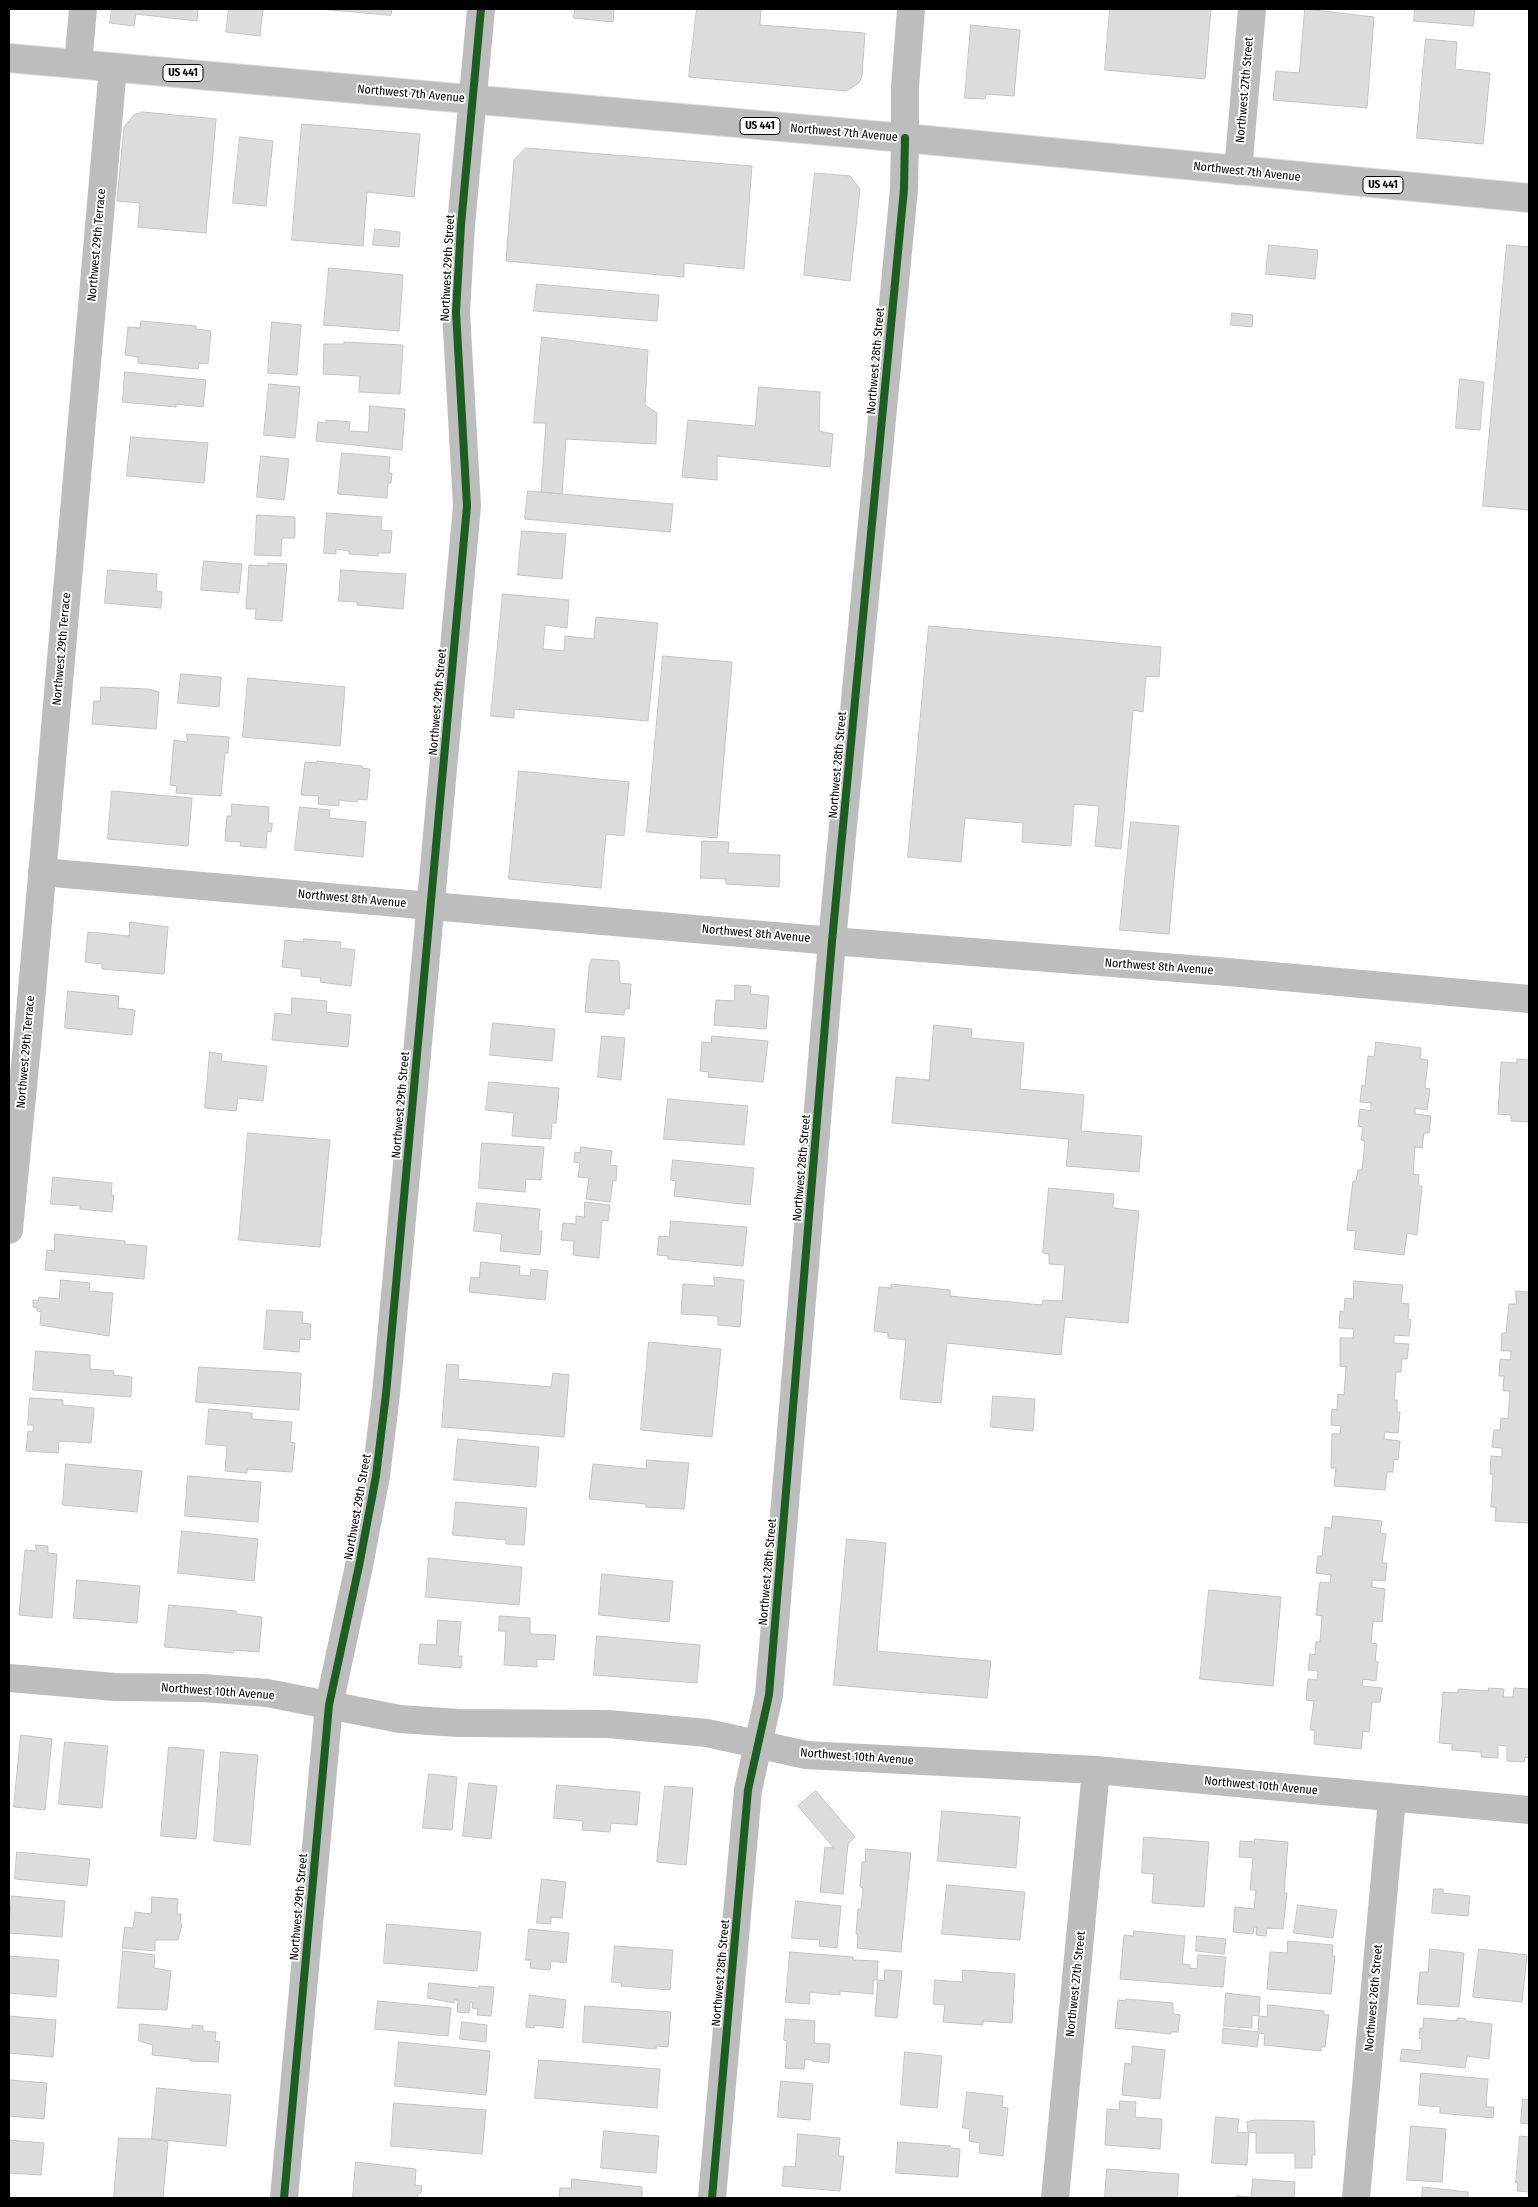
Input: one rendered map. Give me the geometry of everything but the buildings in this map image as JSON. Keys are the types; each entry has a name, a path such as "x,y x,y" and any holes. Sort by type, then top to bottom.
{"street":[{"path":"78,64 83,9"},
{"name":"Northwest 29th Street","path":"284,2198 329,1705 376,1476 389,1359 467,506 456,312 461,231 481,9"},
{"name":"Northwest 28th Street","path":"712,2198 748,1790 769,1695 832,941 904,189 905,87 911,9"},
{"name":"Northwest 27th Street","path":"1238,171 1252,9"},
{"name":"Northwest 7th Avenue","path":"9,58 905,138 1529,198"},
{"name":"Northwest 29th Terrace","path":"9,1230 18,1034 42,872 113,67"},
{"name":"Northwest 8th Avenue","path":"42,872 832,941 1529,998"},
{"name":"Northwest 10th Avenue","path":"9,1678 114,1687 204,1688 267,1693 400,1719 458,1723 608,1724 707,1733 806,1755 1096,1770 1529,1810"},
{"name":"Northwest 27th Street","path":"1055,2198 1096,1770"},
{"name":"Northwest 26th Street","path":"1356,2198 1392,1798"}],"cycle path":[{"path":"284,2198 329,1705 376,1476 386,1394 467,506 456,312 461,225 481,9"},
{"path":"712,2198 748,1790 769,1695 832,941 904,189 905,138"}]}
